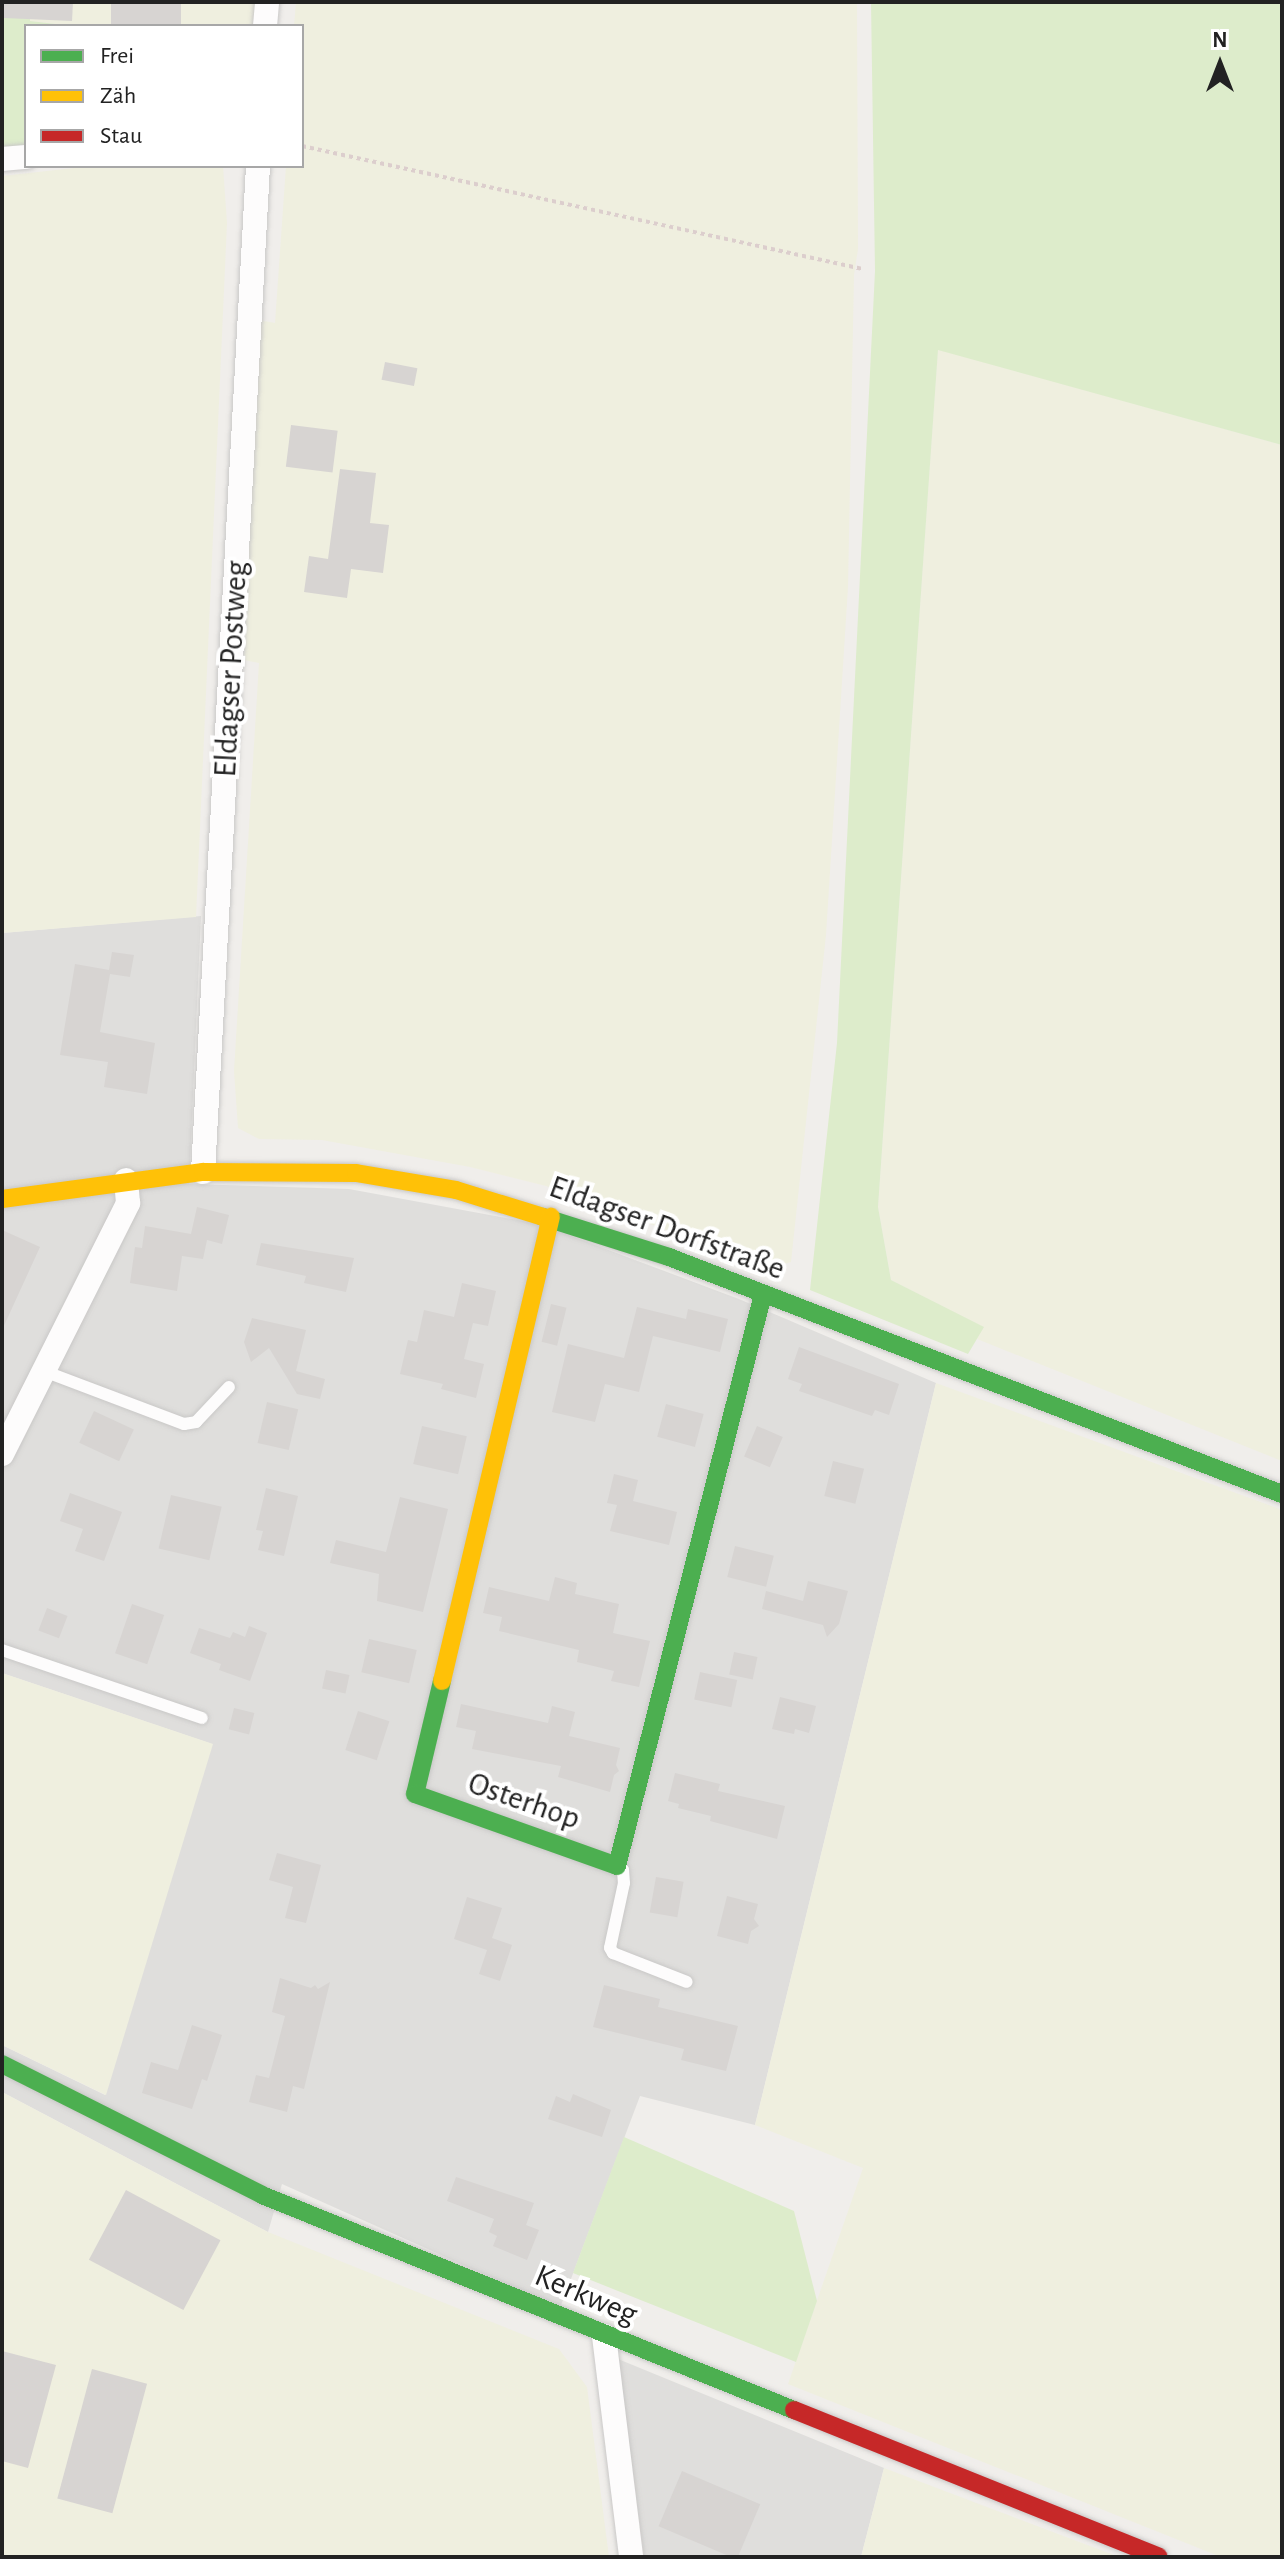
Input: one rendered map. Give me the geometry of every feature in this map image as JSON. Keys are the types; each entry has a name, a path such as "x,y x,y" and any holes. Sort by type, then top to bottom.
{"street":[{"path":"265,24 267,2"},
{"path":"2,159 24,157"},
{"name":"Eldagser Postweg","path":"203,1172 258,168"},
{"name":"Eldagser Dorfstraße","path":"2,1199 203,1172 356,1173 456,1190 551,1217 669,1257 1282,1494"},
{"path":"2,1454 41,1370 128,1203 126,1180"},
{"name":"Osterhop","path":"551,1217 415,1794 617,1866 763,1294"},
{"name":"Kerkweg","path":"2,2064 262,2195 604,2336 1159,2557"},
{"path":"604,2336 631,2557"}],"lane":[{"path":"41,1370 184,1424 196,1422 229,1387"},
{"path":"2,1650 202,1718"},
{"path":"617,1866 623,1870 624,1883 610,1948 613,1953 687,1982"}],"path":[{"path":"304,146 863,269"}],"shaded area":[{"path":"201,916 189,1184 349,1189 539,1224 739,1299 936,1383 755,2125 640,2096 560,2308 282,2184 268,2232 2,2092 2,2045 105,2095 212,1744 2,1673 2,933"},
{"path":"618,2359 884,2468 861,2557 644,2557"}],"green space":[{"path":"30,2 261,2 260,24 55,24 29,21"},
{"path":"296,2 857,2 858,249 854,275 848,587 826,935 791,1262 771,1268 546,1186 470,1167 322,1140 259,1139 238,1128 234,1071 259,663 244,660 259,320 275,323 286,168 304,168 304,24 294,24"},
{"path":"871,2 1282,2 1282,445 938,350 878,1207 891,1280 984,1327 968,1354 810,1290 837,1043 875,271"},
{"path":"30,11 30,21 55,24 24,24 24,150 2,153 2,13"},
{"path":"74,168 223,168 227,223 196,917 2,933 2,176"},
{"path":"938,349 1282,445 1282,1461 977,1339 983,1327 891,1280 878,1207"},
{"path":"936,1383 1282,1510 1282,2557 1221,2557 788,2384 863,2168 755,2125"},
{"path":"2,1673 213,1744 106,2095 2,2045"},
{"path":"2,2092 268,2232 559,2349 587,2387 609,2557 2,2557"},
{"path":"624,2137 794,2211 817,2301 796,2362 573,2273"},
{"path":"884,2468 1119,2557 861,2557"}],"building":[{"path":"4,2 73,2 72,21 4,18"},
{"path":"111,2 181,2 181,24 111,24"},
{"path":"385,362 417,368 414,386 382,380"},
{"path":"291,425 338,431 333,472 286,467"},
{"path":"340,469 376,473 370,523 389,525 383,573 351,569 347,598 304,592 309,556 328,559"},
{"path":"112,952 134,955 130,977 110,974 100,1032 155,1043 147,1094 104,1087 108,1062 60,1055 75,964 109,970"},
{"path":"197,1207 229,1215 222,1244 207,1240 203,1259 182,1256 177,1291 130,1283 135,1247 142,1248 145,1226 191,1234"},
{"path":"2,1230 40,1247 2,1330"},
{"path":"261,1243 354,1258 346,1292 304,1283 306,1276 256,1265"},
{"path":"462,1283 496,1291 488,1326 473,1323 464,1359 484,1364 476,1398 441,1389 443,1384 400,1374 408,1340 417,1342 424,1310 454,1317"},
{"path":"551,1304 567,1308 557,1346 542,1342"},
{"path":"637,1307 686,1319 688,1309 728,1319 720,1352 653,1336 639,1392 605,1384 595,1422 552,1412 568,1344 624,1358"},
{"path":"252,1318 306,1330 296,1371 325,1379 320,1399 297,1394 269,1348 251,1362 244,1342"},
{"path":"799,1347 899,1384 889,1415 875,1410 872,1416 799,1391 802,1384 788,1379"},
{"path":"267,1402 298,1409 289,1450 258,1443"},
{"path":"666,1404 704,1414 695,1447 657,1437"},
{"path":"94,1411 134,1430 119,1461 79,1443"},
{"path":"422,1426 467,1436 458,1474 413,1464"},
{"path":"757,1426 783,1437 770,1467 744,1456"},
{"path":"833,1461 864,1469 855,1504 824,1496"},
{"path":"614,1474 638,1480 633,1501 677,1512 669,1545 610,1531 617,1505 607,1503"},
{"path":"266,1488 298,1496 284,1556 258,1550 263,1531 256,1530"},
{"path":"70,1493 122,1512 104,1561 75,1551 83,1529 60,1521"},
{"path":"171,1495 222,1507 209,1560 159,1549"},
{"path":"400,1497 448,1509 423,1612 377,1601 379,1574 330,1563 336,1540 386,1552"},
{"path":"735,1546 774,1556 766,1587 727,1577"},
{"path":"555,1577 577,1583 575,1594 619,1604 613,1633 650,1641 639,1687 611,1681 614,1671 577,1662 579,1650 499,1631 502,1617 483,1613 489,1587 549,1601"},
{"path":"808,1581 848,1591 839,1624 827,1637 823,1625 762,1609 766,1591 803,1601"},
{"path":"132,1604 164,1615 147,1664 115,1653"},
{"path":"47,1608 68,1616 59,1638 38,1630"},
{"path":"249,1626 267,1633 250,1681 219,1670 221,1664 190,1653 199,1628 230,1638 233,1632 245,1637"},
{"path":"369,1639 417,1650 409,1683 361,1672"},
{"path":"734,1652 757,1657 753,1679 729,1674"},
{"path":"326,1670 349,1675 346,1694 322,1689"},
{"path":"700,1672 737,1680 731,1707 694,1699"},
{"path":"780,1697 816,1706 809,1733 795,1729 794,1734 772,1729"},
{"path":"461,1704 548,1723 552,1706 575,1712 569,1736 620,1748 616,1765 619,1771 614,1775 610,1792 558,1777 561,1766 472,1749 476,1731 456,1727"},
{"path":"234,1708 254,1713 249,1734 229,1729"},
{"path":"358,1711 389,1721 377,1760 345,1750"},
{"path":"675,1773 720,1784 718,1791 785,1806 777,1839 710,1821 711,1816 678,1808 679,1804 668,1801"},
{"path":"277,1853 321,1865 306,1923 285,1918 293,1887 269,1880"},
{"path":"656,1877 684,1882 677,1917 650,1912"},
{"path":"727,1896 758,1904 754,1919 759,1926 751,1931 748,1944 717,1936"},
{"path":"467,1897 502,1908 492,1938 512,1945 500,1981 479,1974 487,1950 454,1939"},
{"path":"280,1978 311,1988 315,1985 318,1989 330,1982 304,2089 293,2086 287,2112 249,2102 256,2075 269,2078 285,2016 272,2012"},
{"path":"604,1985 660,1999 658,2007 738,2026 726,2071 681,2060 684,2049 593,2027"},
{"path":"192,2025 222,2035 207,2081 202,2079 192,2109 142,2093 151,2062 178,2070"},
{"path":"573,2094 611,2110 602,2137 548,2119 556,2096 570,2102"},
{"path":"456,2177 534,2203 526,2225 539,2230 527,2260 493,2246 497,2236 489,2232 494,2219 447,2201"},
{"path":"126,2190 220,2240 183,2310 89,2260"},
{"path":"2,2351 56,2365 28,2468 2,2461"},
{"path":"92,2369 147,2384 112,2513 57,2498"},
{"path":"682,2471 760,2504 738,2557 731,2557 659,2526"}],"traffic: fast":[{"path":"543,1217 669,1257 1282,1494"},
{"path":"442,1681 415,1794 617,1866 763,1294"},
{"path":"2,2064 262,2195 794,2410"}],"traffic: slow":[{"path":"2,1199 203,1172 356,1173 456,1190 543,1217"},
{"path":"442,1681 551,1217"}],"traffic: jam":[{"path":"794,2410 1159,2557"}]}
